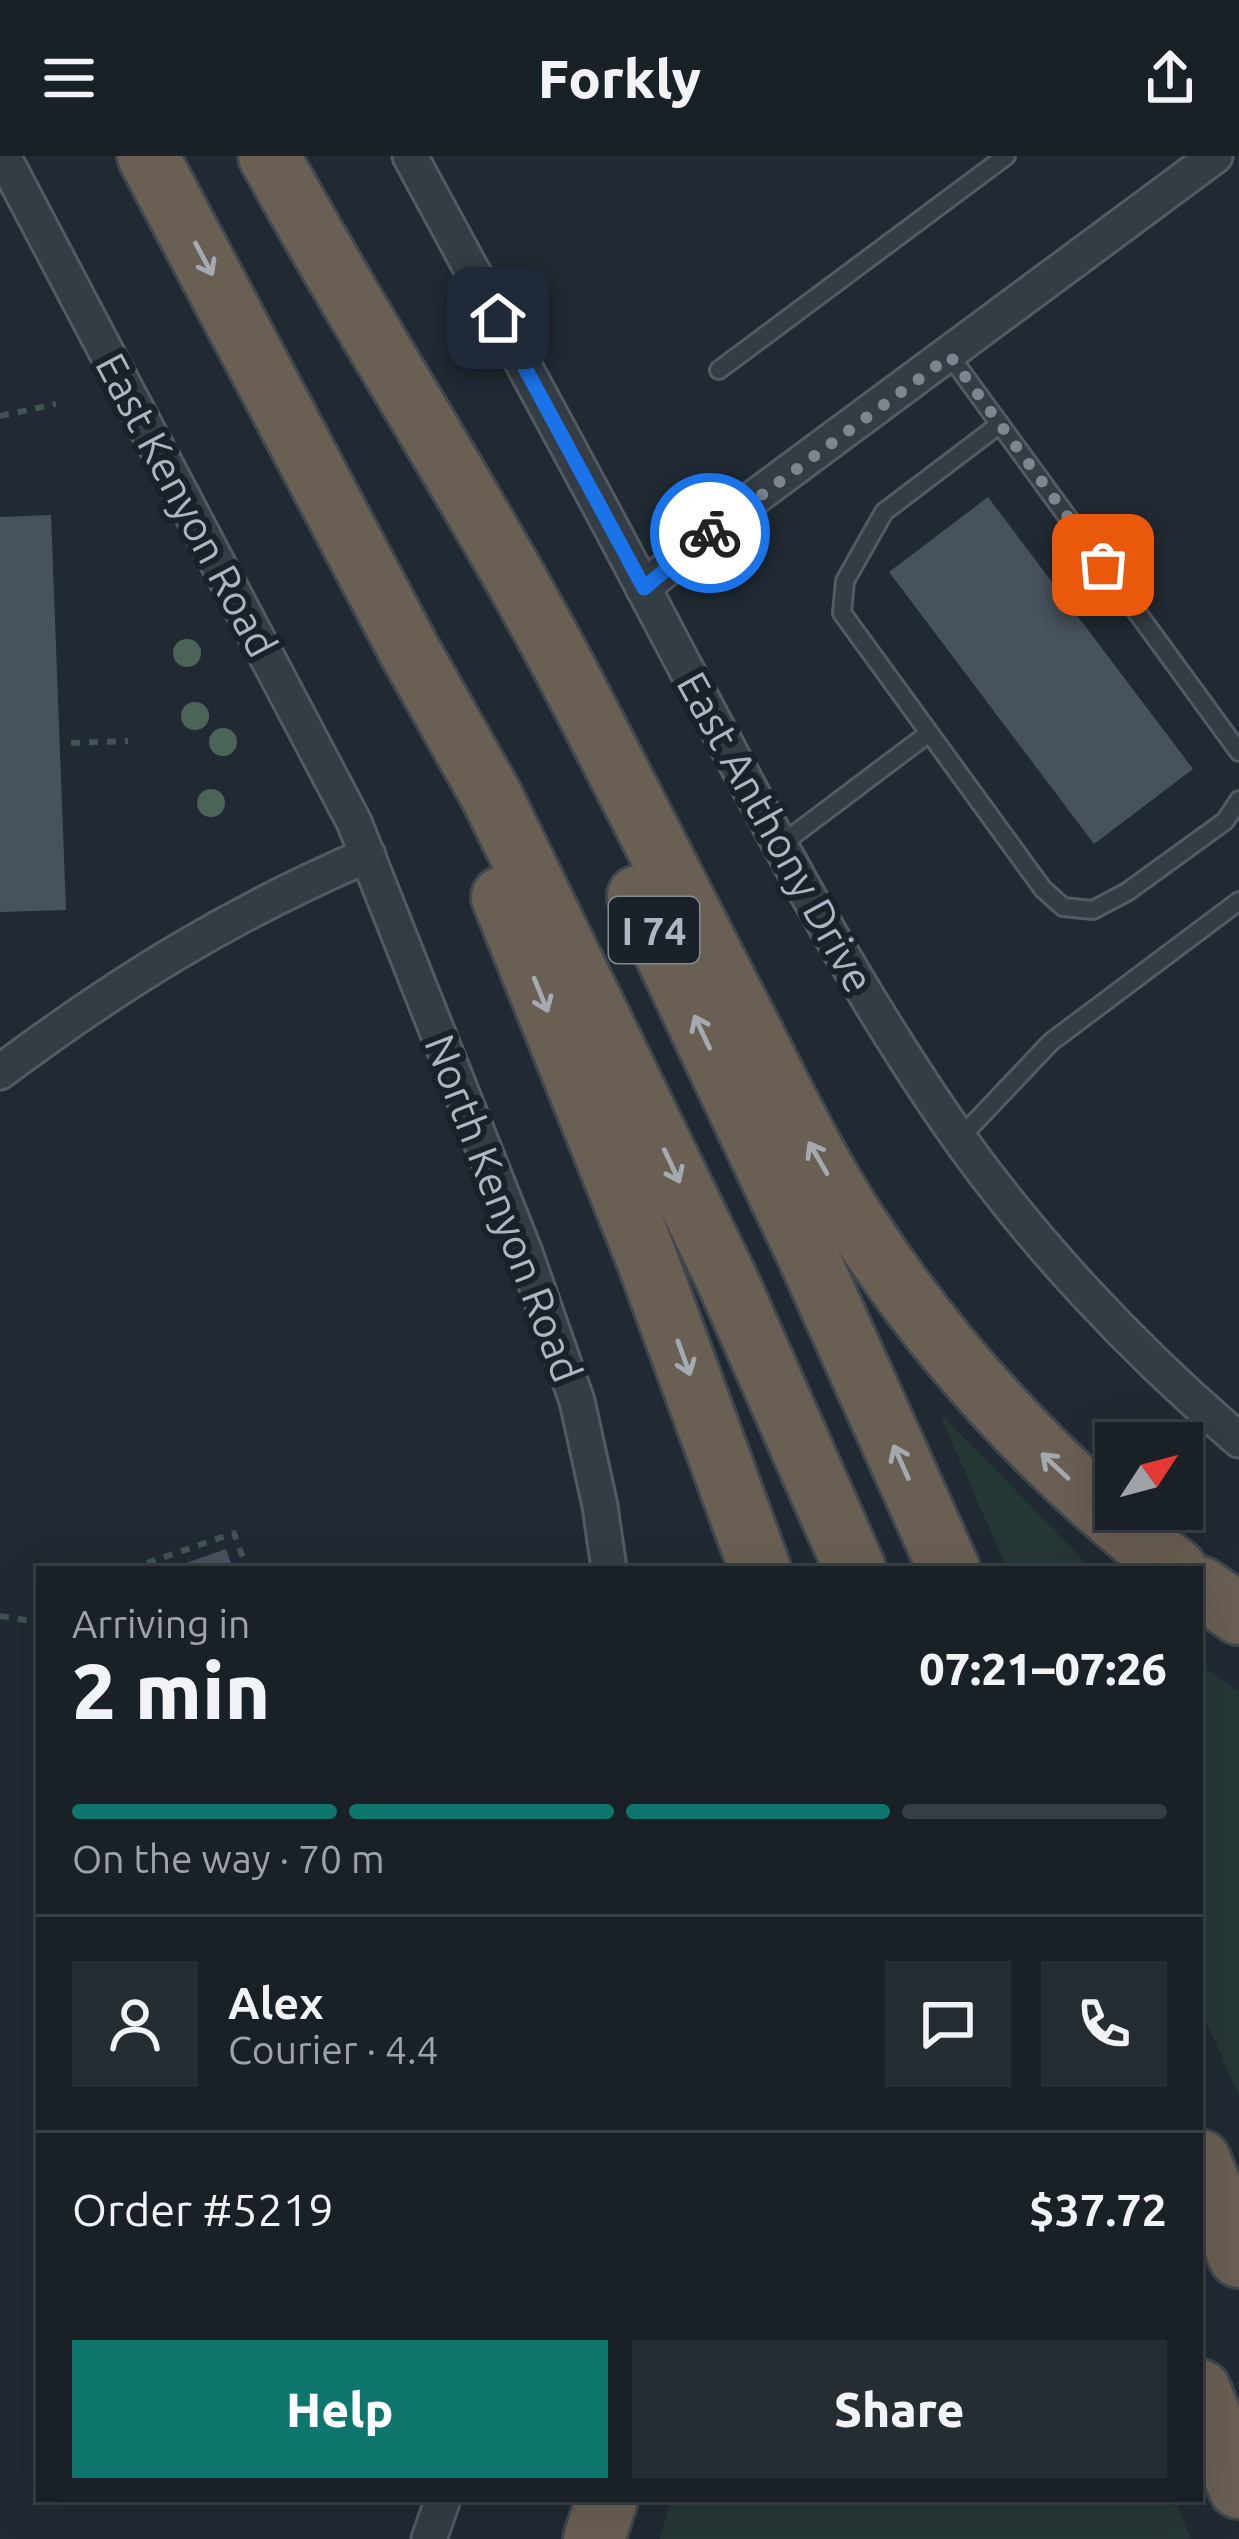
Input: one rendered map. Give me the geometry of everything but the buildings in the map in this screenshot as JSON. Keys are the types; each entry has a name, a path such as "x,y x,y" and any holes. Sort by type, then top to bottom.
{"highway":[{"name":"I 74","path":"148,156 409,650 491,795 728,1282 854,1566"},
{"name":"I 74","path":"268,156 346,298 415,451 600,817 949,1566"},
{"path":"346,298 500,548 800,1127 856,1223 923,1317 1042,1454 1119,1525 1173,1566"},
{"path":"409,650 647,1259 759,1566"},
{"path":"1203,1589 1239,1614"},
{"path":"1203,2168 1239,2258"},
{"path":"1203,2398 1239,2488"},
{"path":"594,2539 606,2502"}],"street":[{"name":"East Kenyon Road","path":"3,156 368,855"},
{"name":"East Anthony Drive","path":"410,156 779,846 865,995 960,1138 1059,1261 1150,1359 1239,1440"},
{"path":"644,588 747,503 1214,156"},
{"path":"0,1072 184,944 291,888 368,855"},
{"name":"North Kenyon Road","path":"368,855 524,1250 569,1378 600,1505 609,1566"},
{"path":"429,2539 442,2502"}],"lane":[{"path":"719,370 1006,156"},
{"path":"950,356 1239,752"},
{"path":"1000,424 884,512 845,581 842,613 1042,889 1063,907 1093,910 1127,892 1225,820 1239,800"},
{"path":"779,846 929,733"},
{"path":"960,1138 1051,1042 1239,901"}],"path":[{"path":"0,416 56,404"},
{"path":"71,743 128,741"},
{"path":"139,1566 234,1533 246,1566"},
{"path":"0,1616 36,1622"}],"shaded area":[{"path":"939,1412 1089,1566 1006,1566"},
{"path":"1203,1667 1239,1691 1239,2096 1203,2014"},
{"path":"670,2502 1176,2502 1191,2539 660,2539"}],"way so far":[{"path":"710,533 950,356 1103,565"}],"route":[{"path":"498,318 644,588 710,533"}]}
